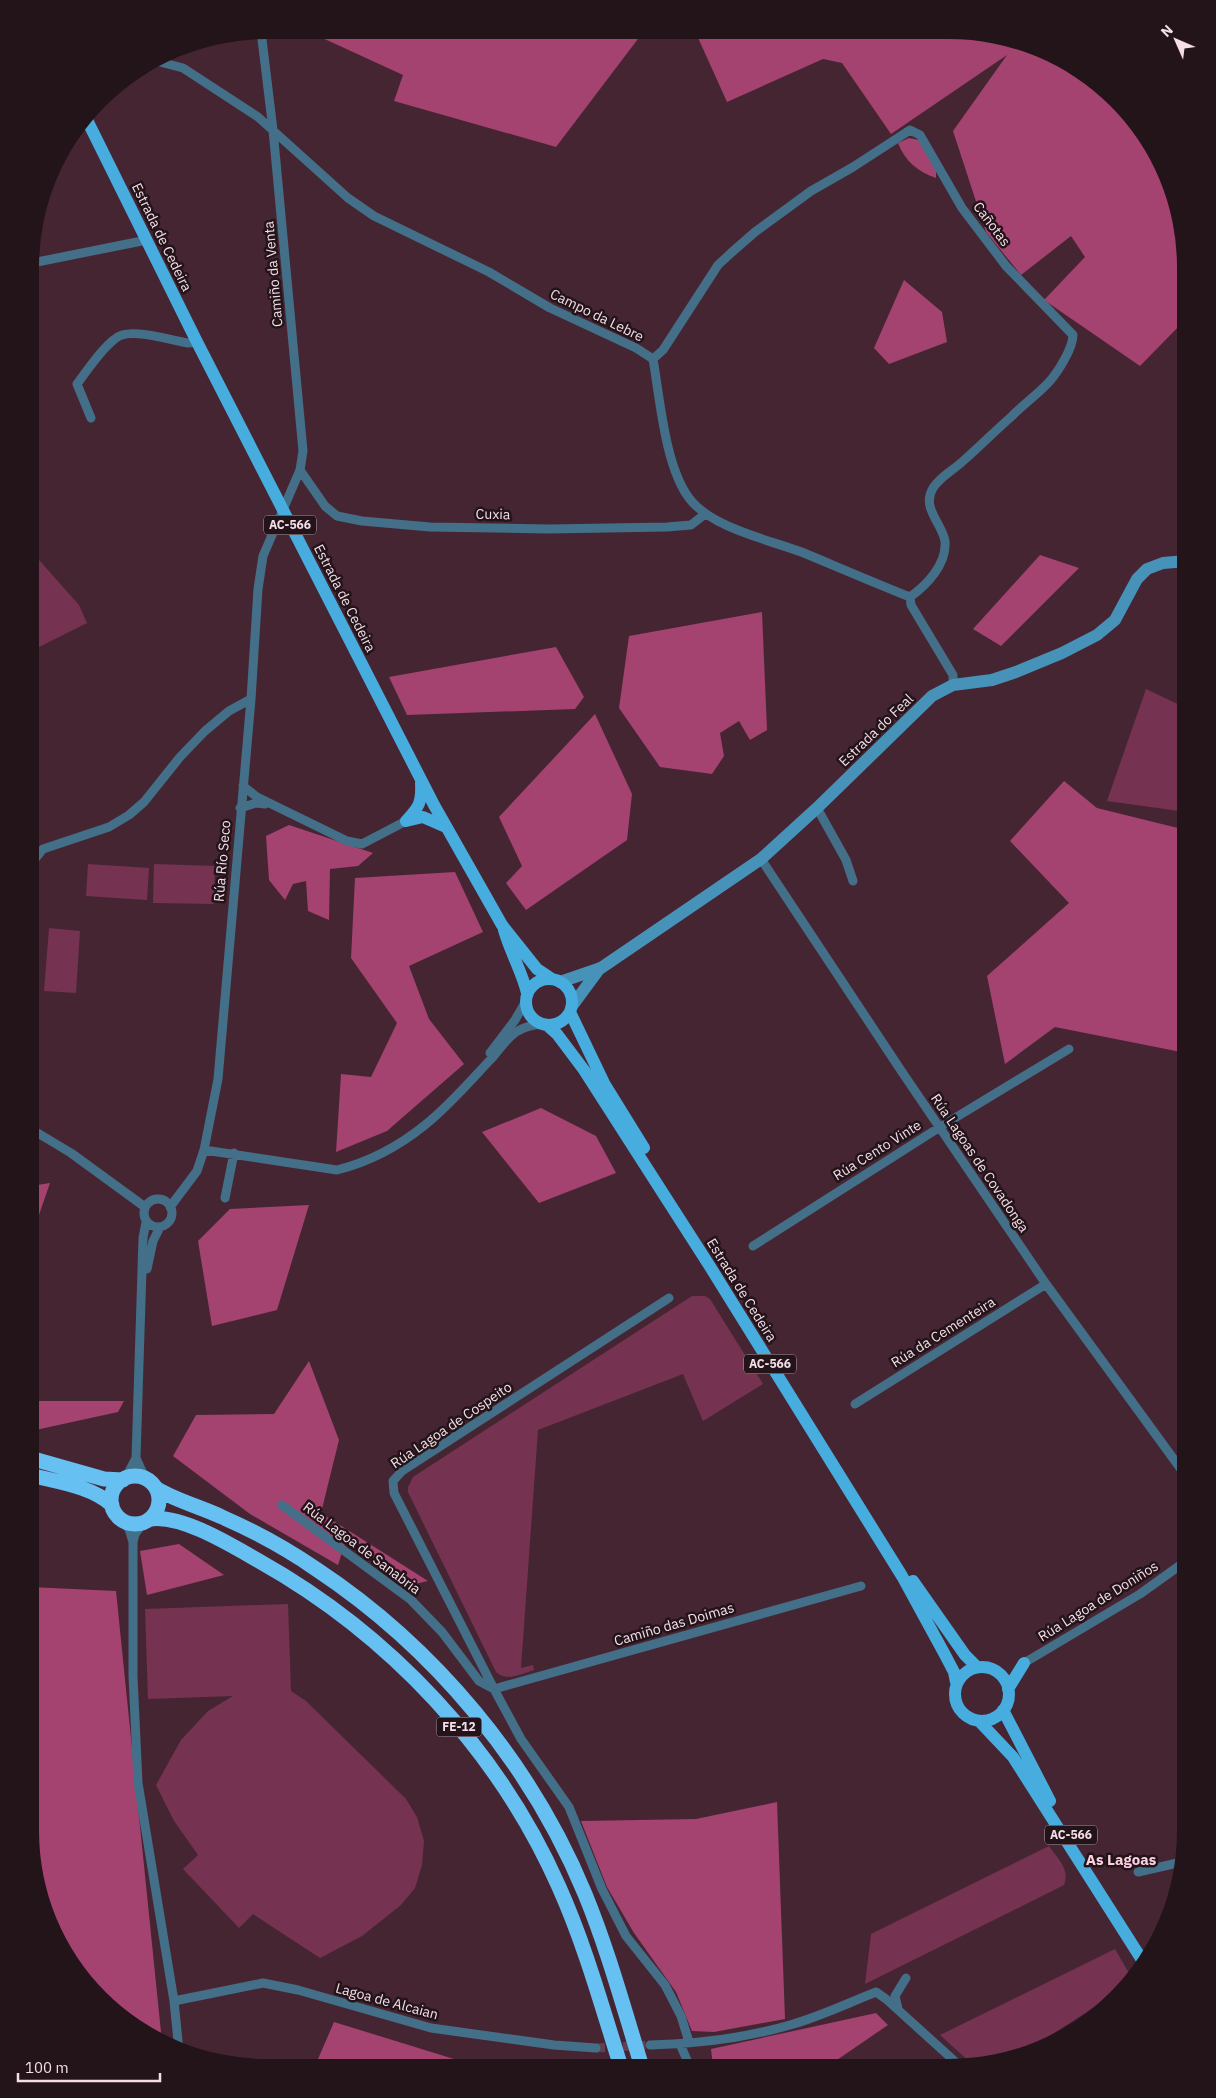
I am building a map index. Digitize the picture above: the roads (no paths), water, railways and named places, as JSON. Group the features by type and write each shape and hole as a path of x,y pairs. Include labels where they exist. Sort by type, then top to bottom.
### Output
{"highway":[{"path":"39,1460 104,1478 124,1479 139,1476 145,1478 157,1489 159,1496 158,1509 146,1521 136,1524 124,1521 118,1517 112,1505 99,1496 88,1491 39,1477"},
{"path":"112,1505 114,1491 124,1479"},
{"name":"FE-12","path":"157,1489 223,1517 316,1568 407,1640 448,1682 486,1726 522,1776 556,1832 597,1924 639,2059"},
{"name":"FE-12","path":"146,1521 160,1518 174,1519 224,1541 322,1599 382,1647 422,1686 461,1729 497,1776 530,1829 559,1886 583,1948 618,2059"}],"main road":[{"name":"Estrada de Cedeira","path":"89,124 197,342 434,805 502,925 536,968 556,980"},
{"name":"Estrada do Feal","path":"556,980 600,968 761,859 817,808 932,696 953,685 992,680 1016,672 1062,653 1088,639 1115,620 1137,579 1147,569 1163,563 1177,562"},
{"path":"406,821 419,807 422,798 421,780"},
{"path":"406,821 434,805"},
{"path":"406,821 423,817 447,828"},
{"name":"Estrada de Cedeira","path":"502,925 509,948 525,982 526,997"},
{"name":"Estrada do Feal","path":"571,1009 600,968"},
{"path":"556,980 570,993 571,1009 562,1022 544,1025 529,1015 526,997 537,982 556,980"},
{"name":"Estrada de Cedeira","path":"571,1009 605,1085 890,1545 965,1655 977,1667"},
{"name":"Estrada de Cedeira","path":"544,1025 557,1034 584,1070 767,1358 902,1576 954,1672 956,1682"},
{"path":"996,1671 1024,1663"},
{"path":"1008,1689 1024,1663"},
{"path":"956,1682 964,1673 977,1667 987,1667 996,1671 1004,1679 1008,1689 1008,1700 1003,1710 993,1718 979,1721"},
{"name":"AC-566","path":"956,1682 955,1698 960,1709 968,1717 979,1721 1014,1758 1140,1957"},
{"name":"AC-566","path":"1003,1710 1054,1808 1144,1949"}],"street":[{"name":"Camiño da Venta","path":"262,39 273,130 303,450 300,470 283,511"},
{"name":"Campo da Lebre","path":"164,63 183,68 243,107 273,130 348,198 374,216 489,272 550,308 636,348 653,359 672,460 689,498 704,514 759,538 802,552 910,597"},
{"name":"Cañotas","path":"653,359 663,350 718,266 755,232 811,191 910,130 920,135 962,208 1006,266 1073,335 1073,344 1050,381 940,480 933,489 929,497 930,509 945,540 944,556 936,571 919,591 910,597"},
{"path":"39,262 147,240"},
{"path":"91,418 77,384 120,335 131,333 188,343 197,342"},
{"name":"Cuxia","path":"300,470 324,506 337,516 362,521 430,527 548,529 667,528 691,526 704,514"},
{"name":"Rúa Río Seco","path":"170,1207 197,1171 204,1150 218,1080 240,808 251,699 258,589 263,556 283,511"},
{"path":"910,597 911,605 953,675 953,685"},
{"path":"39,854 43,849 109,827 129,816 144,802 180,757 205,731 229,711 251,699"},
{"path":"242,786 256,797 275,807 347,841 362,844 406,821"},
{"path":"240,808 256,802 275,807"},
{"path":"817,808 846,860 853,881"},
{"name":"Rúa Lagoas de Covadonga","path":"761,859 1046,1284 1177,1464"},
{"path":"476,1074 526,997"},
{"path":"204,1150 337,1170 354,1166 394,1146 426,1125 514,1034 529,1026 544,1025"},
{"name":"Rúa Cento Vinte","path":"752,1246 940,1127 1069,1049"},
{"path":"39,1134 71,1153 145,1207"},
{"path":"225,1198 234,1153"},
{"path":"142,1289 153,1241 160,1227 170,1221 172,1214 170,1207 160,1200 151,1201 145,1207 144,1214 146,1222 143,1238 136,1458 145,1478"},
{"path":"146,1222 152,1226 160,1227"},
{"name":"Rúa da Cementeira","path":"855,1404 1046,1284"},
{"name":"Rúa Lagoa de Cospeito","path":"494,1689 394,1493 393,1481 402,1471 669,1298"},
{"path":"124,1479 136,1458"},
{"name":"Rúa Lagoa de Sanabria","path":"282,1506 411,1600 442,1632 479,1681 494,1689 521,1739 569,1807 606,1897 626,1936 665,1986 681,2016 688,2059"},
{"path":"124,1521 133,1542"},
{"path":"146,1521 135,1534 133,1542 133,1676 138,1782 174,2001 178,2042"},
{"name":"Rúa Lagoa de Doniños","path":"1024,1663 1140,1594 1177,1567"},
{"name":"Camiño das Doimas","path":"494,1689 861,1586"},
{"path":"1138,1872 1175,1864"},
{"path":"899,2012 895,1996 906,1978"},
{"name":"Lagoa de Alcaian","path":"174,2001 263,1983 298,1990 431,2028 554,2045 596,2048"},
{"path":"650,2045 744,2036 792,2025 876,1992 952,2059"}],"tunnel":[{"path":"596,2048 650,2045"}],"district":[{"name":"As Lagoas","path":"1121,1860"}]}
